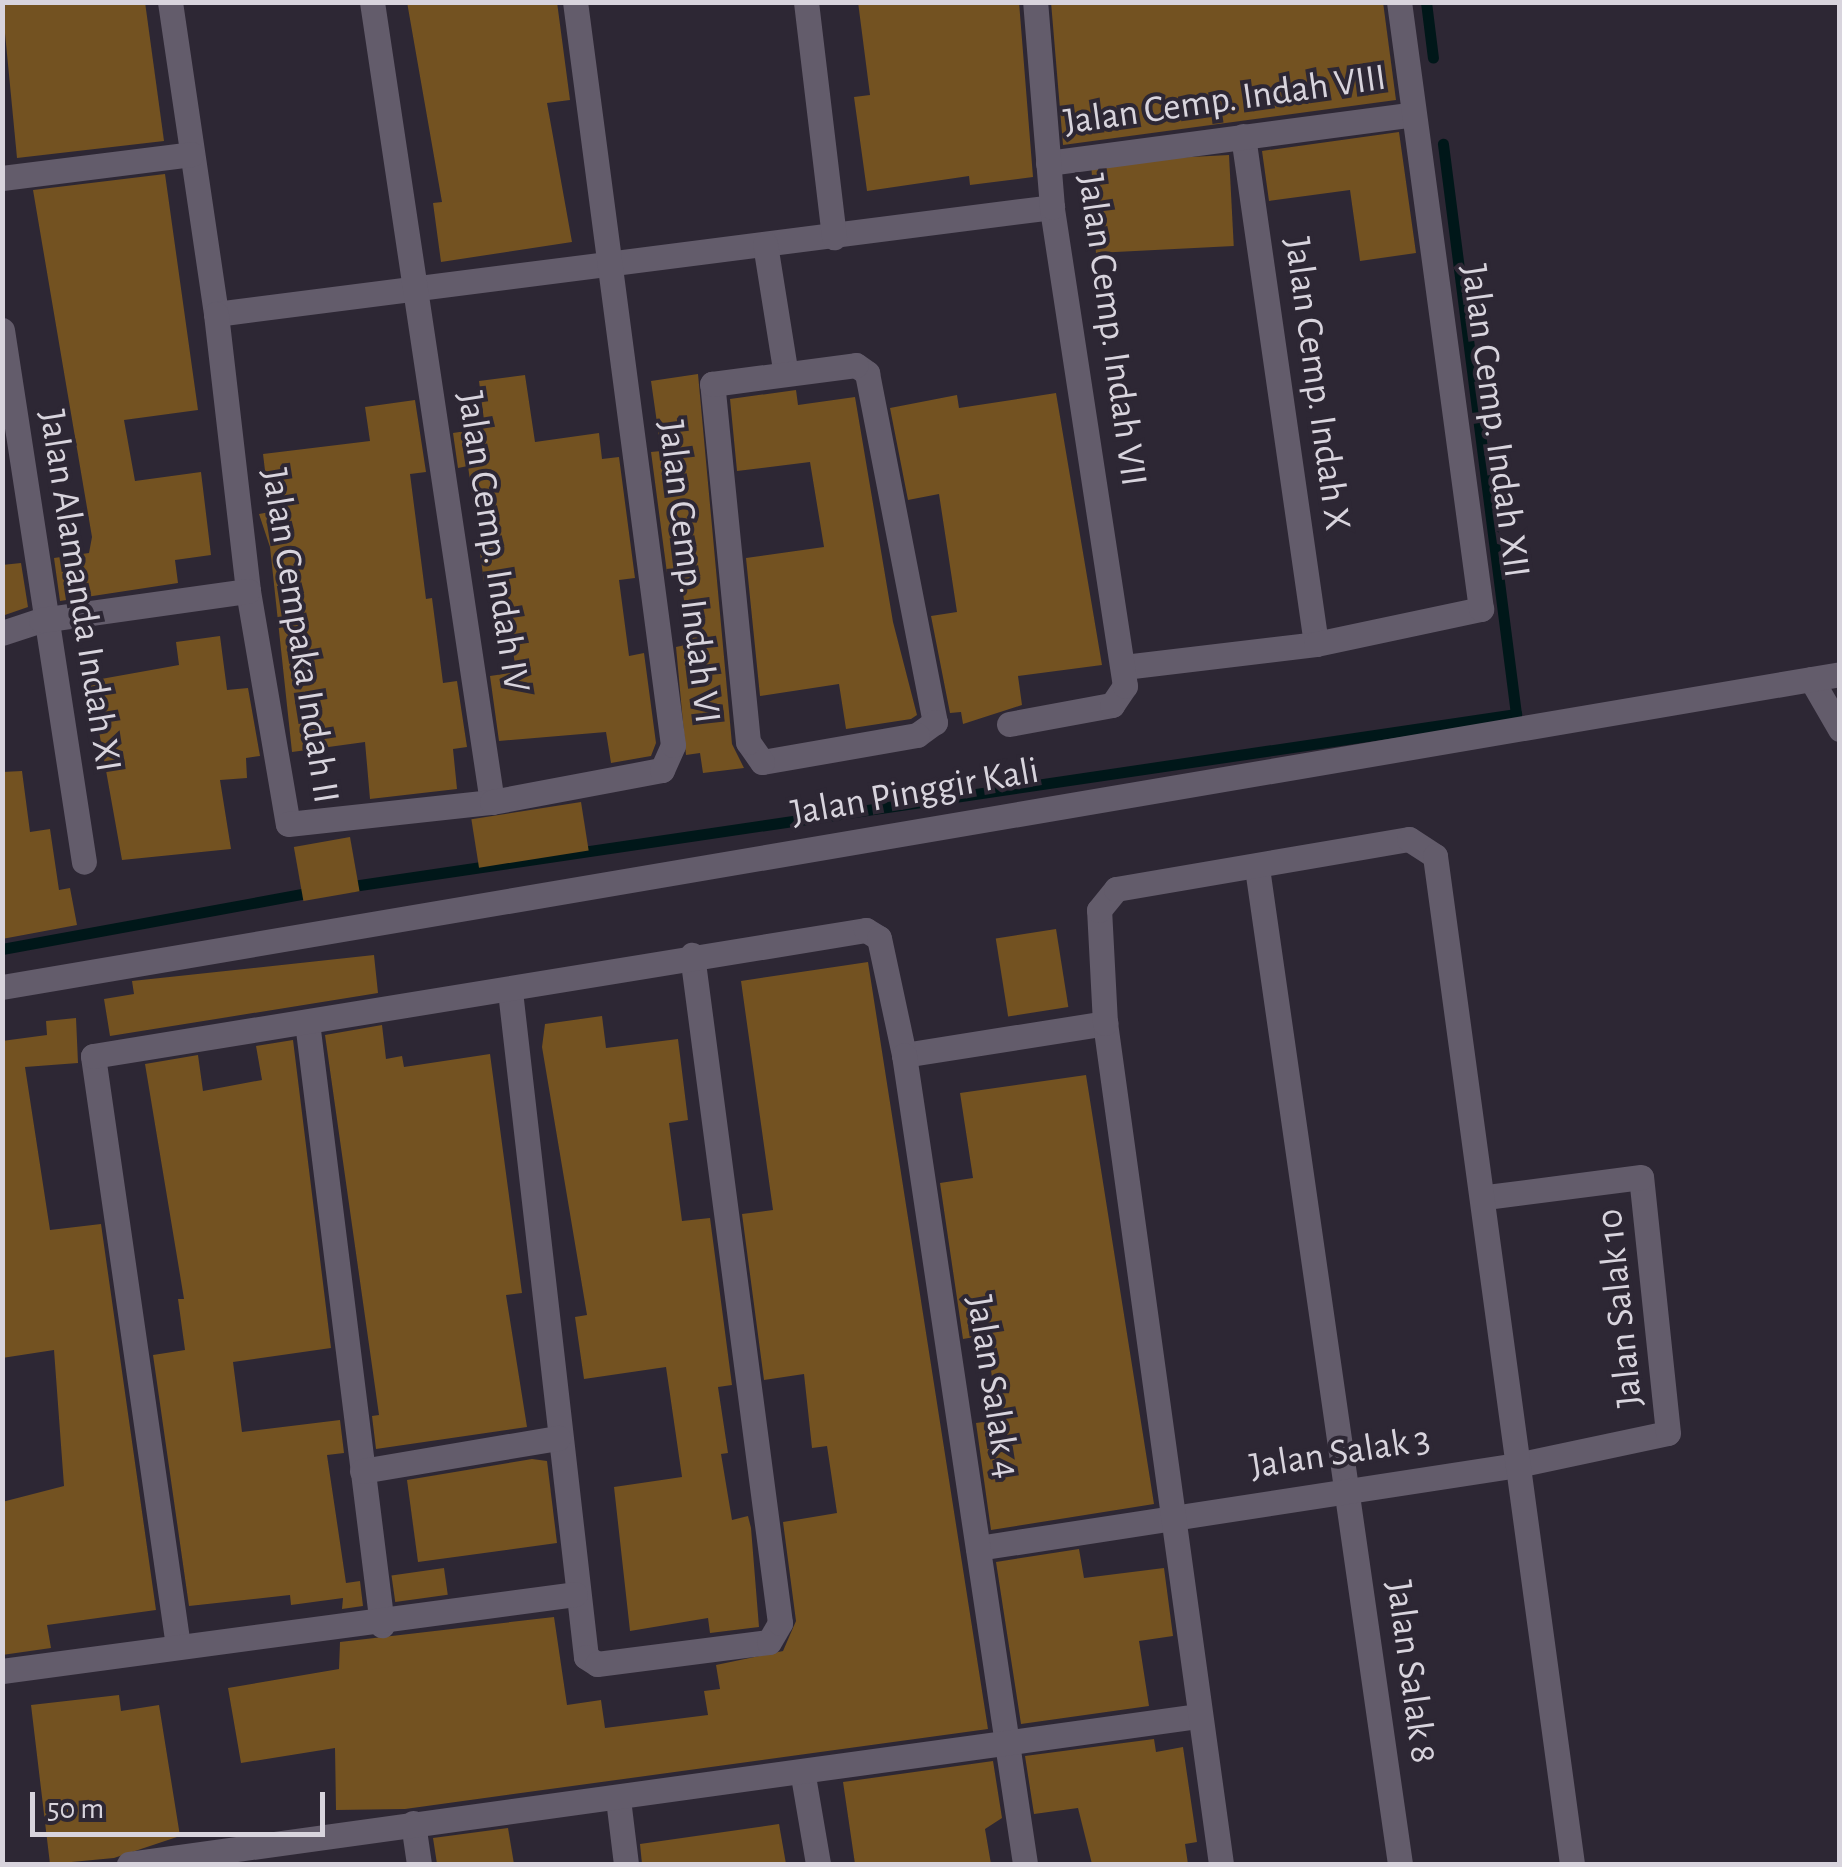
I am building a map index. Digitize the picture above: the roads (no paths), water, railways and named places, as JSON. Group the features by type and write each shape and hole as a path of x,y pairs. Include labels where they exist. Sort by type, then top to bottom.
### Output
{"street":[{"name":"Jalan Cempaka Indah II","path":"170,2 216,314 248,591 288,824 492,802"},
{"name":"Jalan Cemp. Indah IV","path":"372,2 492,802"},
{"path":"576,2 610,268"},
{"path":"806,2 834,237"},
{"name":"Jalan Cemp. Indah VII","path":"1035,2 1052,207 1124,667"},
{"name":"Jalan Cemp. Indah XII","path":"1124,667 1316,644 1481,608 1399,2"},
{"name":"Jalan Cemp. Indah VIII","path":"1048,162 1413,114"},
{"name":"Jalan Cemp. Indah X","path":"1243,136 1316,644"},
{"path":"2,178 191,154"},
{"path":"216,314 416,294 1052,207"},
{"path":"765,244 786,370"},
{"name":"Jalan Cemp. Indah VI","path":"492,802 653,773 672,756 610,268"},
{"name":"Jalan Alamanda Indah XI","path":"2,330 41,620 84,862"},
{"path":"856,365 867,373 934,722 916,735 768,764 748,742 712,387 717,379 786,370 856,365"},
{"path":"2,634 41,620 248,591"},
{"path":"1008,724 1112,704 1124,693 1124,667"},
{"name":"Jalan Pinggir Kali","path":"2,987 1840,674"},
{"path":"1811,679 1840,729"},
{"path":"1221,1864 1104,1024 1104,896 1409,839 1426,844 1435,856 1487,1197 1517,1465 1572,1864"},
{"name":"Jalan Salak 8","path":"1257,868 1400,1864"},
{"name":"Jalan Salak 4","path":"692,956 866,930 879,938 904,1055 1025,1864"},
{"path":"178,1646 93,1056 510,991 692,956 780,1631 769,1642 597,1664 586,1657 575,1594 510,991"},
{"path":"307,1022 382,1625"},
{"path":"904,1055 1104,1024"},
{"name":"Jalan Salak 10","path":"1487,1197 1631,1176 1641,1177 1649,1206 1668,1434 1517,1465"},
{"path":"362,1470 558,1438"},
{"name":"Jalan Salak 3","path":"978,1548 1517,1465"},
{"path":"2,1671 178,1646 382,1625 575,1594"},
{"path":"129,1864 214,1858 413,1823 1010,1748 1199,1716"},
{"path":"802,1776 818,1864"},
{"path":"618,1799 626,1864"},
{"path":"413,1823 419,1864"}],"waterway":[{"path":"1426,2 1433,58"},
{"path":"346,887 1516,714 1443,144"},
{"path":"2,949 313,892"}]}
